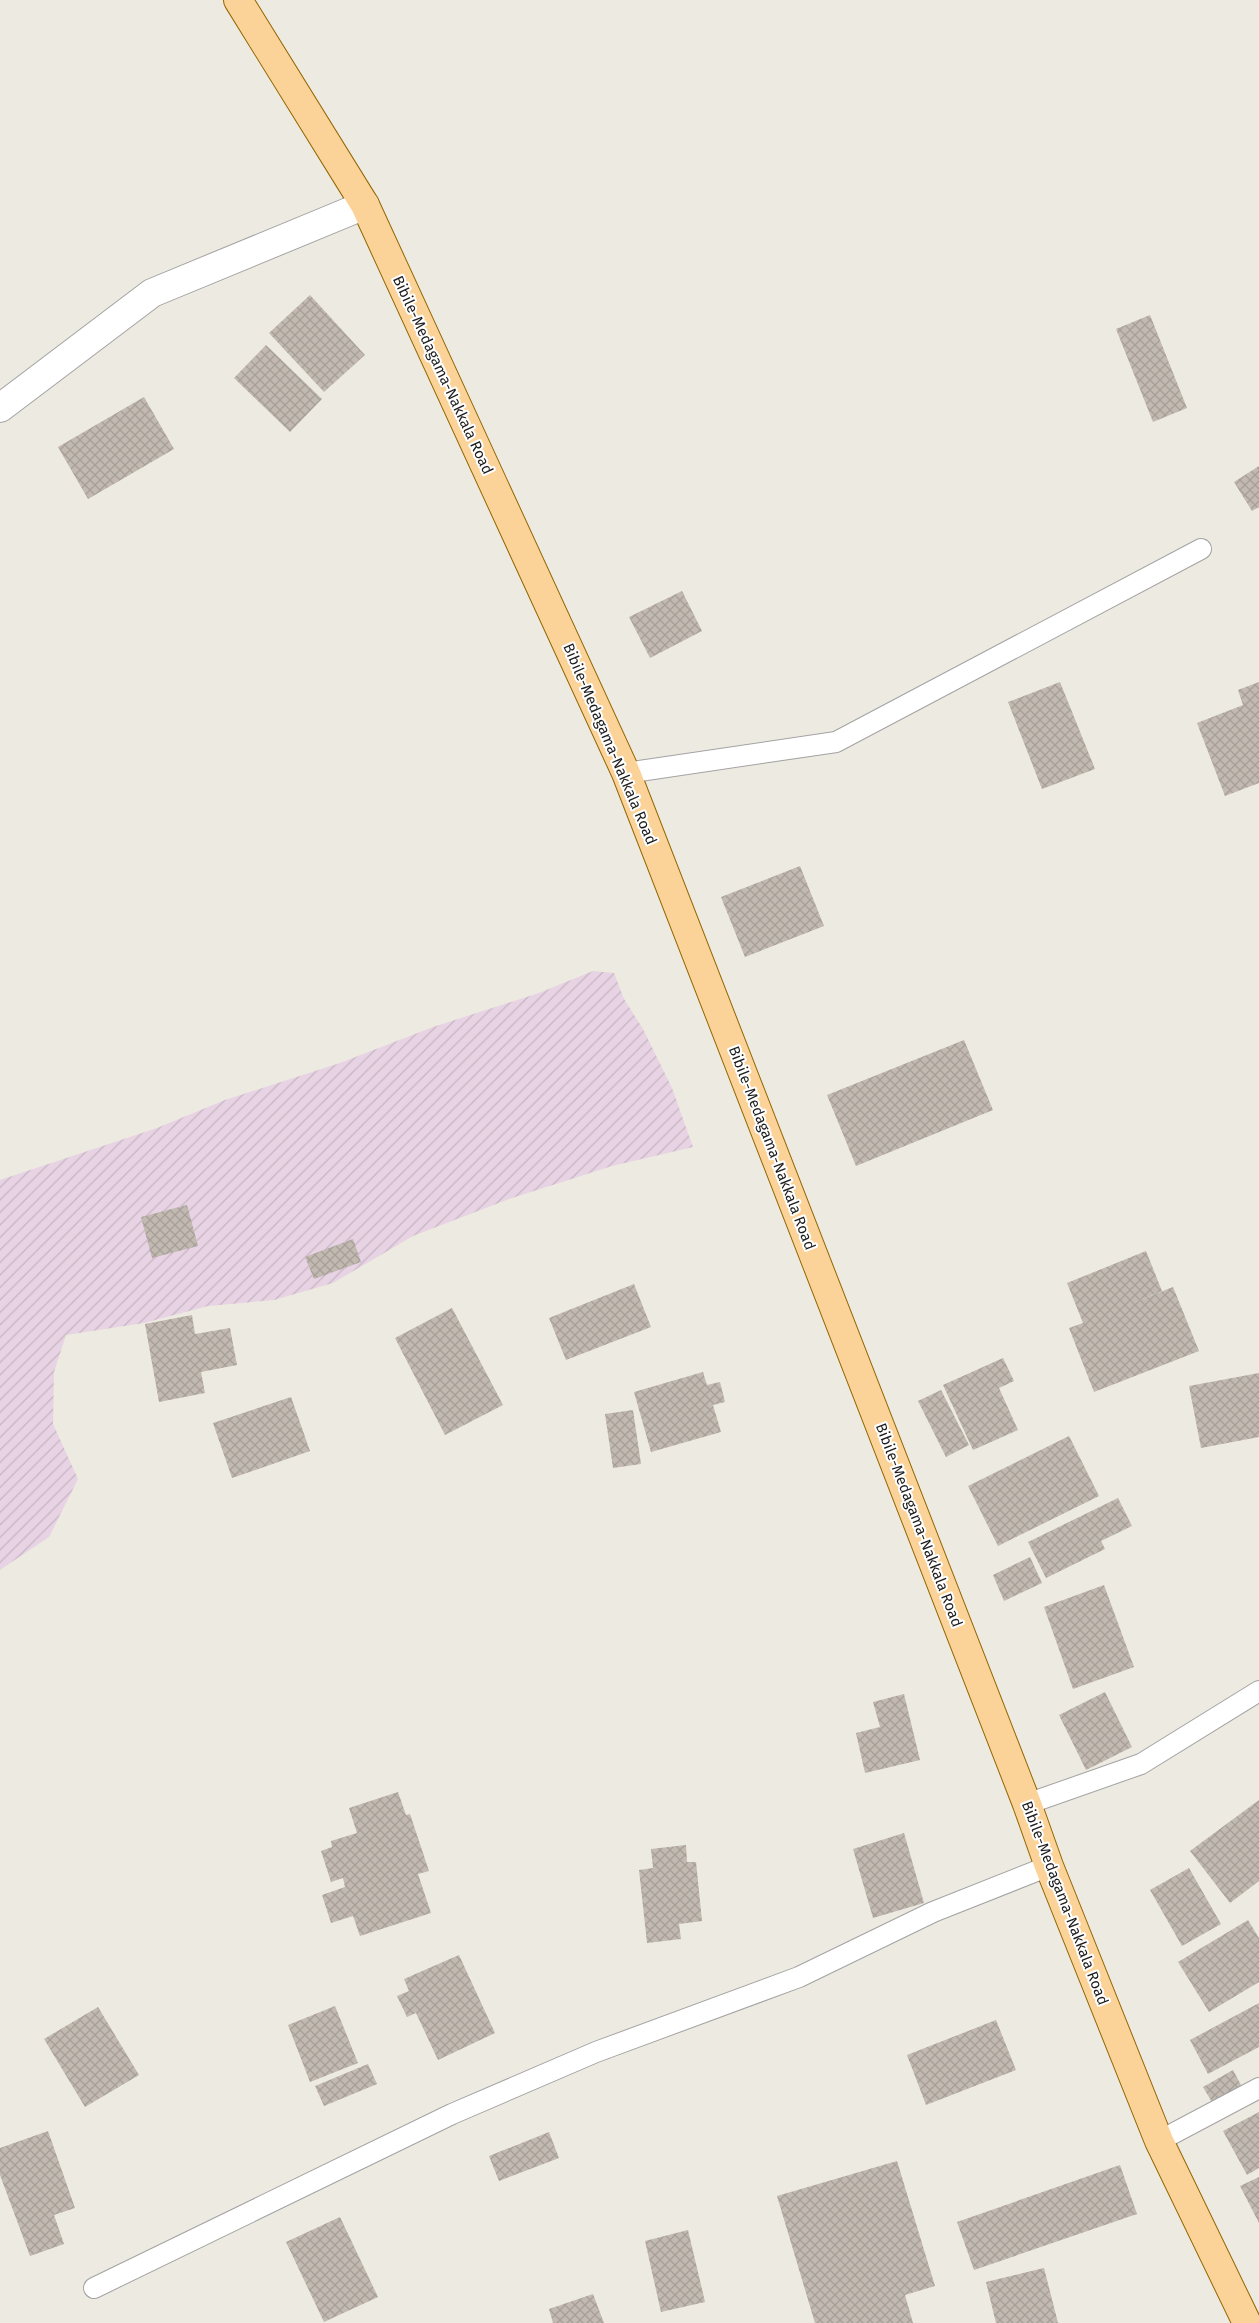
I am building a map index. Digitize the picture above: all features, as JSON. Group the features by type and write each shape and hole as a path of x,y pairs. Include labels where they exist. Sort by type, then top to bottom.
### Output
{"main road":[{"name":"Bibile-Medagama-Nakkala Road","path":"238,0 365,205 626,773 1027,1804 1049,1866 1159,2141 1247,2323"}],"street":[{"path":"0,408 152,293 365,205"}],"lane":[{"path":"626,773 836,742 1200,549"},
{"path":"1027,1804 1141,1764 1259,1691"},
{"path":"94,2288 452,2114 596,2052 799,1977 933,1912 1049,1866"},
{"path":"1159,2141 1259,2088"}],"shaded area":[{"path":"593,971 614,973 624,999 643,1029 672,1088 693,1147 612,1166 509,1199 413,1236 333,1283 274,1300 208,1306 144,1323 66,1335 54,1372 53,1424 78,1479 49,1537 0,1570 0,1180 157,1128 225,1100 340,1063 433,1027 539,993"}],"building":[{"path":"310,295 365,355 324,392 269,333"},
{"path":"1150,315 1187,408 1153,422 1116,329"},
{"path":"266,345 322,399 290,432 234,378"},
{"path":"144,397 174,449 88,499 58,447"},
{"path":"1259,466 1259,507 1252,511 1234,482"},
{"path":"682,591 702,631 650,658 629,617"},
{"path":"1060,682 1095,769 1042,789 1008,702"},
{"path":"1259,682 1259,783 1225,796 1197,723 1243,705 1238,690"},
{"path":"800,866 824,926 745,957 721,897"},
{"path":"964,1040 993,1110 856,1166 827,1095"},
{"path":"187,1205 198,1246 152,1258 141,1217"},
{"path":"353,1239 361,1262 314,1279 305,1257"},
{"path":"1146,1251 1162,1291 1125,1306 1173,1287 1199,1351 1094,1392 1069,1328 1083,1323 1067,1283"},
{"path":"634,1284 651,1327 566,1360 549,1318"},
{"path":"452,1308 503,1405 445,1435 395,1338"},
{"path":"192,1315 195,1334 230,1328 237,1365 201,1372 205,1393 159,1402 145,1324"},
{"path":"1003,1358 1014,1381 999,1388 1018,1430 973,1450 943,1385"},
{"path":"703,1372 707,1385 720,1382 725,1402 713,1405 721,1432 651,1452 634,1392"},
{"path":"1259,1373 1259,1437 1201,1448 1189,1386"},
{"path":"941,1390 969,1445 946,1457 918,1401"},
{"path":"291,1397 310,1451 232,1478 213,1423"},
{"path":"633,1410 641,1464 613,1468 605,1414"},
{"path":"1069,1436 1099,1496 998,1546 968,1486"},
{"path":"1118,1498 1132,1526 1101,1541 1105,1549 1046,1578 1028,1542"},
{"path":"1030,1557 1042,1583 1004,1601 993,1575"},
{"path":"1104,1585 1134,1667 1073,1689 1044,1607"},
{"path":"1105,1692 1132,1747 1086,1770 1059,1715"},
{"path":"904,1694 920,1760 865,1773 856,1733 880,1727 873,1702"},
{"path":"398,1792 406,1815 410,1814 429,1871 418,1874 431,1913 360,1936 353,1916 331,1923 322,1895 345,1887 343,1878 331,1882 321,1851 332,1847 331,1841 357,1833 349,1808"},
{"path":"1259,1800 1259,1881 1230,1903 1190,1851"},
{"path":"904,1833 924,1903 873,1918 853,1849"},
{"path":"686,1845 687,1862 696,1862 702,1921 679,1924 681,1939 647,1943 639,1870 653,1868 651,1849"},
{"path":"1189,1868 1221,1924 1182,1946 1150,1890"},
{"path":"1248,1920 1259,1938 1259,1982 1209,2012 1178,1962"},
{"path":"459,1955 495,2033 438,2060 416,2013 407,2017 397,1996 409,1991 404,1979"},
{"path":"1259,2003 1259,2047 1208,2074 1190,2040"},
{"path":"335,2006 358,2063 310,2082 288,2025"},
{"path":"98,2007 139,2075 85,2107 44,2039"},
{"path":"996,2020 1016,2070 926,2105 907,2055"},
{"path":"368,2064 377,2084 324,2106 315,2086"},
{"path":"1233,2070 1242,2087 1213,2104 1203,2087"},
{"path":"1259,2112 1259,2168 1247,2175 1223,2131"},
{"path":"48,2131 75,2208 54,2215 64,2244 30,2256 0,2175 0,2148"},
{"path":"549,2132 559,2158 499,2181 489,2156"},
{"path":"897,2161 935,2286 905,2295 913,2323 815,2323 777,2196"},
{"path":"1120,2165 1137,2214 974,2270 957,2222"},
{"path":"1259,2177 1259,2223 1240,2186"},
{"path":"340,2217 378,2297 324,2322 286,2242"},
{"path":"688,2230 705,2302 661,2312 645,2241"},
{"path":"1044,2268 1058,2323 996,2323 986,2282"},
{"path":"593,2294 604,2323 553,2323 549,2309"}]}
